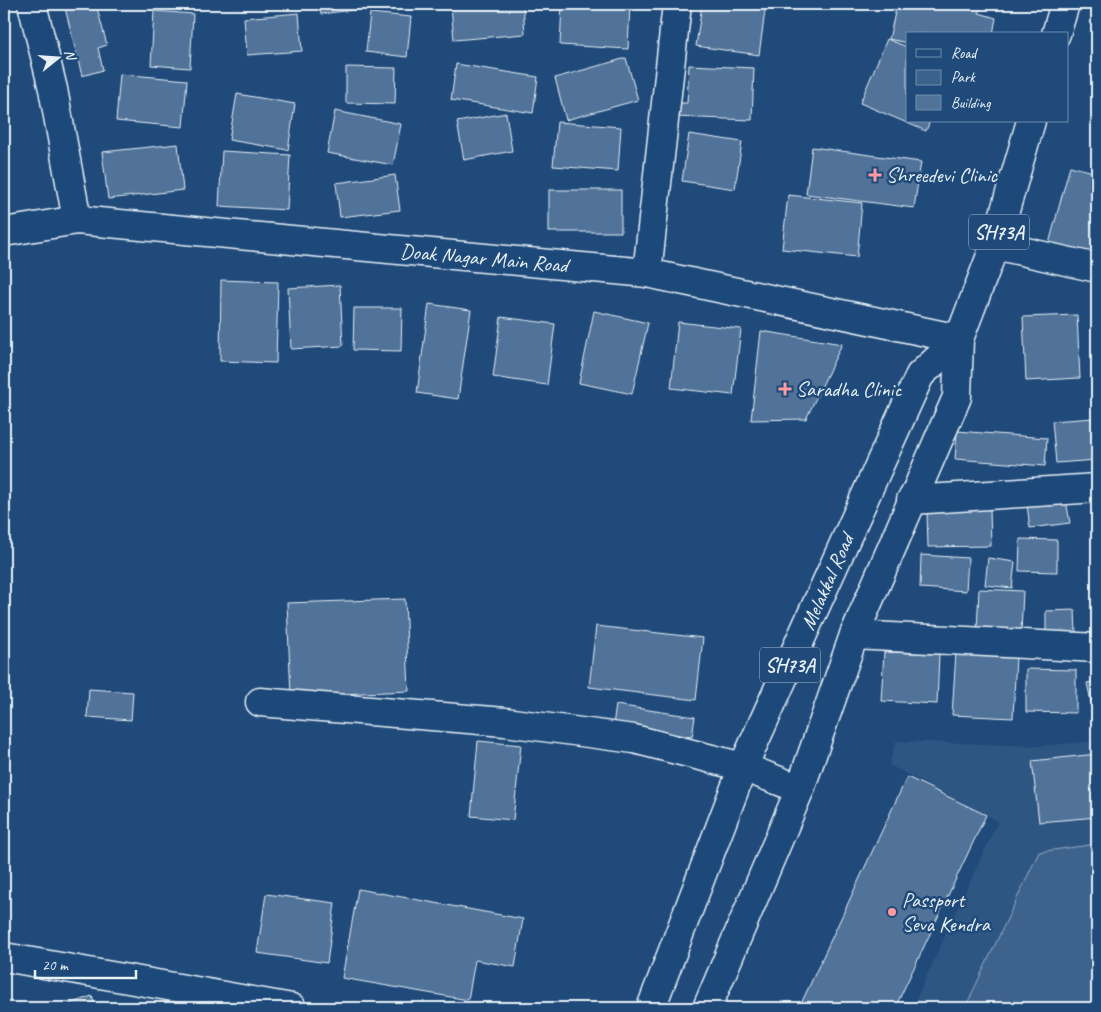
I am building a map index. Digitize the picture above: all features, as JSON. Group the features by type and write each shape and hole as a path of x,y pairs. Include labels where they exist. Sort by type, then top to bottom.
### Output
{"street":[{"path":"32,4 53,89 77,220"},
{"path":"647,273 677,4"},
{"path":"1057,32 1065,4"},
{"name":"Melakkal Road","path":"707,1008 800,789 854,635 957,397 959,339 995,245 1031,122"},
{"name":"Doak Nagar Main Road","path":"4,232 77,220 647,273 959,339"},
{"path":"995,245 1097,268"},
{"name":"Melakkal Road","path":"651,1008 744,767 920,376 959,339"},
{"path":"912,500 1097,488"},
{"path":"854,635 1097,648"},
{"path":"260,702 505,722 634,739 744,767 800,789"},
{"path":"4,957 292,1008"}],"shaded area":[{"path":"896,741 1038,746 1097,741 1097,1008 912,1008 998,821 889,765"}],"green space":[{"path":"1097,844 1097,1008 965,1008 1039,852"}],"building":[{"path":"64,4 96,4 107,45 98,48 103,70 82,76"},
{"path":"233,4 263,4 233,6"},
{"path":"319,4 399,4 321,14"},
{"path":"523,4 525,34 454,40 451,6"},
{"path":"562,4 630,4 628,49 560,45"},
{"path":"702,4 766,4 759,55 696,46"},
{"path":"897,4 982,4 979,13 996,18 993,32 906,32 906,43 889,39"},
{"path":"154,11 193,14 190,68 151,65"},
{"path":"299,13 302,51 247,55 244,18"},
{"path":"370,13 411,17 407,57 366,52"},
{"path":"887,39 906,47 906,122 930,122 926,131 860,103"},
{"path":"626,58 638,100 566,120 555,78"},
{"path":"456,64 538,77 533,113 451,100"},
{"path":"689,65 754,68 752,120 675,117 675,103 687,103"},
{"path":"346,67 396,68 395,104 346,103"},
{"path":"120,74 187,80 183,127 116,121"},
{"path":"237,94 295,104 288,150 229,140"},
{"path":"335,111 401,124 393,165 327,153"},
{"path":"506,113 512,151 464,160 457,122"},
{"path":"557,122 621,127 618,171 553,166"},
{"path":"689,134 742,142 735,189 682,181"},
{"path":"178,144 183,190 108,199 102,152"},
{"path":"812,147 921,162 914,208 806,194"},
{"path":"222,151 290,155 287,210 219,206"},
{"path":"1070,166 1097,173 1097,265 1047,251"},
{"path":"395,175 400,210 340,217 336,183"},
{"path":"549,190 621,190 621,232 549,232"},
{"path":"788,195 862,203 857,257 782,249"},
{"path":"221,280 278,282 276,363 220,361"},
{"path":"340,285 343,346 291,349 288,288"},
{"path":"429,304 471,310 458,399 417,393"},
{"path":"354,308 402,308 401,351 353,350"},
{"path":"594,311 648,323 632,394 579,383"},
{"path":"1077,315 1080,378 1026,381 1023,317"},
{"path":"501,317 555,324 547,385 493,377"},
{"path":"678,322 741,329 733,395 671,388"},
{"path":"761,331 842,344 806,419 751,420"},
{"path":"1094,418 1097,460 1056,463 1052,421"},
{"path":"957,431 1047,438 1045,466 955,459"},
{"path":"1066,500 1070,523 1030,528 1027,505"},
{"path":"990,509 991,546 928,547 927,512"},
{"path":"1020,539 1057,540 1057,572 1019,571"},
{"path":"921,555 968,558 966,591 920,588"},
{"path":"988,558 1015,562 1012,588 985,585"},
{"path":"979,589 1023,591 1021,633 977,630"},
{"path":"405,599 409,691 291,696 287,603"},
{"path":"1075,610 1076,633 1046,634 1046,611"},
{"path":"596,626 703,638 696,700 589,687"},
{"path":"884,652 939,654 937,704 881,701"},
{"path":"956,652 1016,656 1013,718 952,715"},
{"path":"1026,669 1076,670 1076,713 1026,712"},
{"path":"1097,681 1097,714 1094,715 1087,683"},
{"path":"89,689 133,692 131,720 87,717"},
{"path":"616,705 695,717 692,737 613,725"},
{"path":"478,741 521,745 513,820 471,816"},
{"path":"1097,754 1097,817 1039,822 1032,761"},
{"name":"Passport Seva Kendra","path":"907,777 986,815 895,1008 799,1008"},
{"path":"4,826 8,826 4,867"},
{"path":"358,889 523,919 515,967 475,960 468,1000 342,978"},
{"path":"266,894 335,903 327,963 257,953"},
{"path":"92,996 96,1008 58,1008"}],"place":[{"name":"Shreedevi Clinic","path":"875,175"},
{"name":"Saradha Clinic","path":"785,389"},
{"name":"Passport Seva Kendra","path":"892,912"}]}
